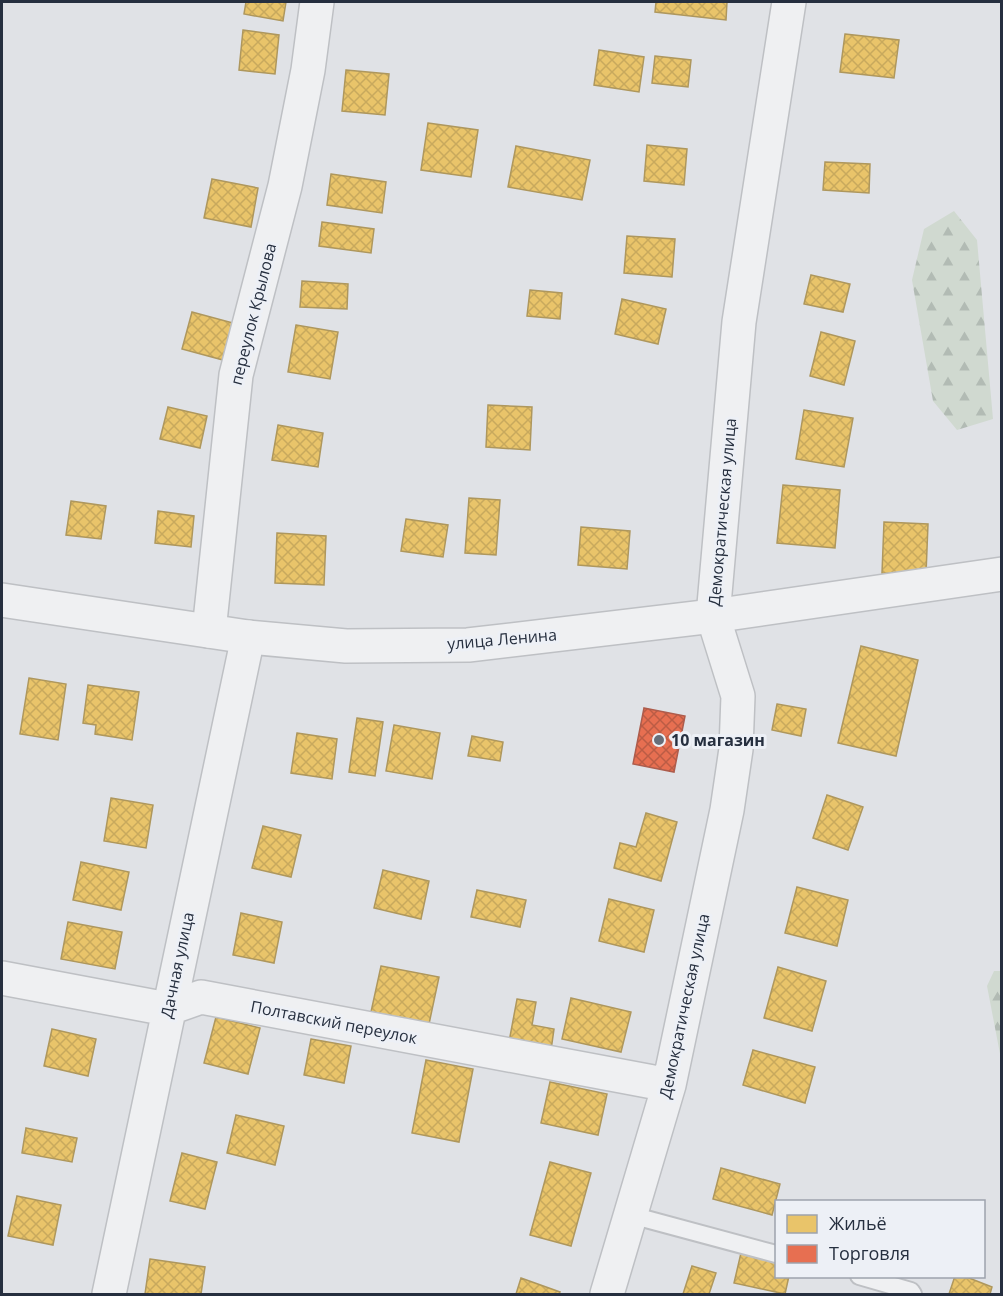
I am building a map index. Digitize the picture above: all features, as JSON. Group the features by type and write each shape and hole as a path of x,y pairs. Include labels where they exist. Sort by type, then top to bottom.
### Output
{"street":[{"name":"переулок Крылова","path":"209,631 236,375 285,186 308,70 317,2"},
{"name":"Демократическая улица","path":"607,1294 669,1085 727,810 736,749 738,696 713,616 739,322 789,2"},
{"name":"улица Ленина","path":"2,600 248,637 346,646 468,645 713,616 1002,574"},
{"name":"Дачная улица","path":"109,1294 167,1009 248,637"},
{"path":"2,978 167,1009"},
{"name":"Полтавский переулок","path":"167,1009 201,997 669,1085"}],"lane":[{"path":"631,1215 775,1253"},
{"path":"866,1278 911,1291 912,1294"}],"green space":[{"path":"954,211 977,240 993,419 957,430 933,401 912,280 924,229"},
{"path":"994,971 1001,971 1001,1059 987,986"}],"building: Жильё":[{"path":"246,2 286,2 283,21 244,14"},
{"path":"656,2 727,2 726,20 655,12"},
{"path":"243,30 279,35 275,74 239,70"},
{"path":"845,34 899,40 894,78 840,72"},
{"path":"599,50 644,57 639,92 594,85"},
{"path":"655,56 691,60 688,87 652,83"},
{"path":"346,70 389,74 385,115 342,111"},
{"path":"428,123 478,130 471,177 421,170"},
{"path":"647,145 687,149 684,185 644,181"},
{"path":"516,146 590,160 582,200 508,187"},
{"path":"825,162 870,164 869,193 823,190"},
{"path":"331,174 386,182 382,213 327,205"},
{"path":"212,179 258,188 251,227 204,218"},
{"path":"322,222 374,229 371,253 319,246"},
{"path":"627,236 675,239 672,277 624,273"},
{"path":"811,275 850,284 843,312 804,304"},
{"path":"302,281 348,284 347,309 300,307"},
{"path":"530,290 562,293 560,319 527,316"},
{"path":"622,299 666,309 658,344 615,334"},
{"path":"192,312 233,323 223,360 182,349"},
{"path":"296,325 338,332 330,379 288,372"},
{"path":"821,332 855,341 844,385 810,376"},
{"path":"488,405 532,407 530,450 486,447"},
{"path":"168,407 207,416 200,448 160,439"},
{"path":"804,410 853,418 844,467 796,459"},
{"path":"278,425 323,433 318,467 272,460"},
{"path":"783,485 840,490 835,548 777,543"},
{"path":"469,498 500,500 496,555 465,553"},
{"path":"71,501 106,506 101,539 66,535"},
{"path":"158,511 194,516 191,547 155,543"},
{"path":"406,519 448,525 443,557 401,551"},
{"path":"884,522 928,524 926,574 882,573"},
{"path":"581,527 630,531 627,569 578,565"},
{"path":"277,533 326,536 324,585 275,583"},
{"path":"861,646 918,660 896,756 838,743"},
{"path":"29,678 66,684 58,740 20,734"},
{"path":"88,685 139,692 132,740 95,734 96,725 83,723"},
{"path":"777,704 806,709 801,736 772,730"},
{"path":"357,718 383,722 375,776 349,772"},
{"path":"394,725 440,733 432,779 386,771"},
{"path":"297,733 337,739 332,779 291,773"},
{"path":"472,736 503,742 500,761 468,756"},
{"path":"827,795 863,807 848,850 813,838"},
{"path":"111,798 153,805 146,848 104,841"},
{"path":"646,813 677,822 661,881 614,868 620,843 636,847"},
{"path":"263,826 301,835 291,877 252,868"},
{"path":"81,862 129,872 121,910 73,900"},
{"path":"383,870 429,881 421,919 374,908"},
{"path":"797,887 848,900 837,946 785,933"},
{"path":"477,890 526,900 520,927 471,917"},
{"path":"609,899 654,910 644,952 599,941"},
{"path":"241,913 282,922 274,963 233,955"},
{"path":"68,922 122,932 115,969 61,959"},
{"path":"381,966 439,977 429,1024 371,1012"},
{"path":"778,967 826,981 812,1031 764,1018"},
{"path":"571,998 631,1012 621,1052 562,1039"},
{"path":"517,999 536,1002 532,1025 554,1029 551,1050 509,1042"},
{"path":"216,1017 260,1028 248,1074 204,1063"},
{"path":"52,1029 96,1039 88,1076 44,1066"},
{"path":"311,1039 351,1046 344,1083 304,1075"},
{"path":"753,1050 815,1067 805,1103 743,1085"},
{"path":"426,1060 473,1069 459,1142 412,1133"},
{"path":"550,1082 607,1094 598,1135 541,1123"},
{"path":"236,1115 284,1126 275,1165 227,1153"},
{"path":"26,1128 77,1138 72,1162 22,1153"},
{"path":"182,1153 217,1162 205,1209 170,1201"},
{"path":"550,1162 591,1173 571,1246 530,1235"},
{"path":"721,1168 780,1184 772,1215 713,1199"},
{"path":"17,1196 61,1205 53,1245 8,1236"},
{"path":"741,1253 775,1262 775,1278 789,1278 785,1294 734,1283"},
{"path":"150,1259 205,1267 201,1294 145,1294"},
{"path":"692,1266 716,1273 709,1294 683,1294"},
{"path":"521,1278 560,1292 559,1294 516,1294"},
{"path":"954,1278 969,1278 992,1287 990,1294 949,1294"}],"building: Торговля":[{"name":"10 магазин","path":"644,708 685,716 674,772 633,764"}],"place":[{"name":"10 магазин","path":"659,740"}]}
